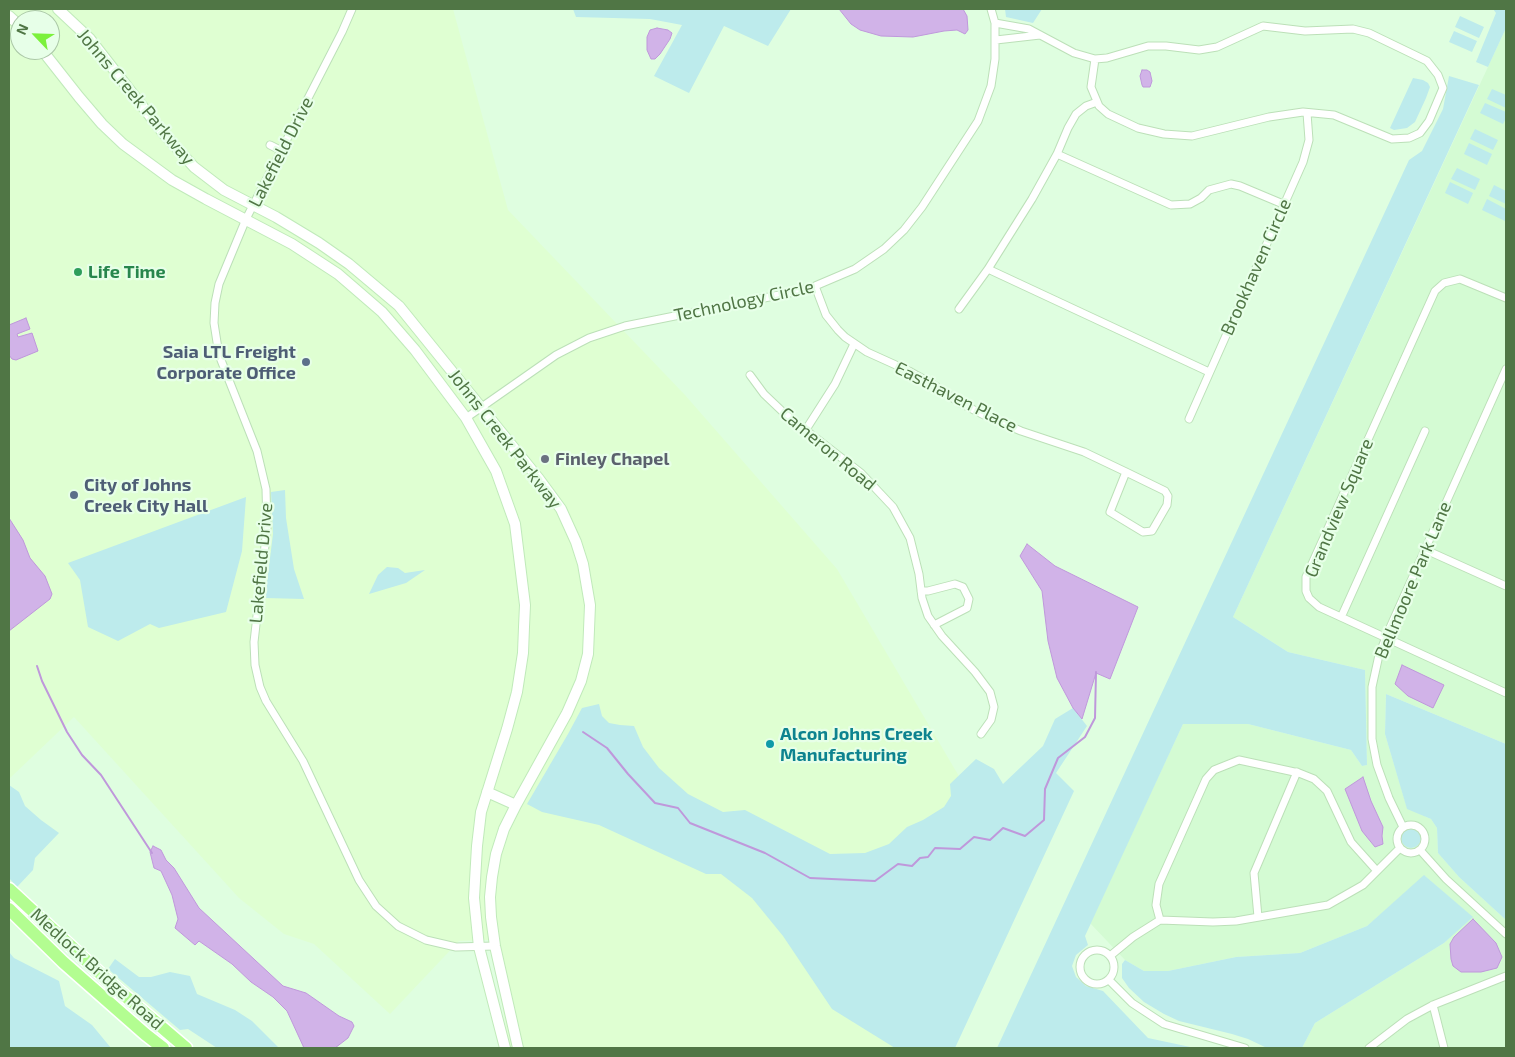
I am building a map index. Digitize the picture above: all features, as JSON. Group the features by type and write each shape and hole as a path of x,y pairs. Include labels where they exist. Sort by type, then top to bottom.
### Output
{"highway":[{"name":"Medlock Bridge Road","path":"9,889 118,990 186,1048"},
{"name":"Medlock Bridge Road","path":"9,909 63,962 163,1048"}],"street":[{"name":"Johns Creek Parkway","path":"58,9 90,39 182,155 214,183 304,233 349,264 399,306 482,407 561,509 576,542 581,557 590,605 588,654 581,681 567,713 504,828 496,854 492,877 490,897 495,946 518,1048"},
{"name":"Lakefield Drive","path":"352,9 246,220 218,284 214,323 219,355 257,451 266,489 267,528 254,642 255,665 260,687 272,713 303,761 359,880 376,906 398,926 426,940 456,947 495,946"},
{"name":"Technology Circle","path":"466,418 556,355 607,331 815,286 855,269 884,249 904,230 922,207 978,121 991,86 995,59 995,23 991,9"},
{"path":"995,23 1030,29 1074,53 1095,59 1107,58 1148,46 1199,50 1217,47 1263,26 1305,31 1353,29 1369,33 1427,61 1438,75 1442,88 1429,121 1420,133 1408,138 1392,139 1334,116 1307,112 1269,117 1192,136 1164,134 1138,128 1108,114 1099,106 1091,87 1095,59"},
{"path":"1021,28 1021,37"},
{"path":"996,40 1040,35"},
{"name":"Johns Creek Parkway","path":"50,60 100,122 124,144 172,180 292,244 338,274 382,312 415,350 466,418 496,471 515,524 525,605 523,652 517,692 482,812 475,870 474,898 480,947 505,1048"},
{"path":"960,309 988,269 1032,198 1057,154 1076,114 1086,106 1097,102"},
{"name":"Brookhaven Circle","path":"1188,419 1306,154 1309,140 1307,112"},
{"path":"270,144 282,150"},
{"path":"1057,154 1171,205 1190,204 1201,198 1209,190 1231,184 1283,204"},
{"path":"988,269 1209,372"},
{"name":"Grandview Square","path":"1506,298 1460,279 1444,283 1435,291 1306,577 1306,591 1309,598 1319,607 1506,693"},
{"name":"Easthaven Place","path":"815,286 826,315 844,337 867,352 934,384 960,403 988,417 1022,431 1084,452 1126,472 1165,491 1168,496 1167,504 1152,531 1143,532 1110,512 1126,472"},
{"path":"805,430 835,384 854,344"},
{"name":"Bellmoore Park Lane","path":"1403,827 1389,798 1377,765 1372,739 1372,687 1379,655 1506,369"},
{"name":"Cameron Road","path":"750,375 764,394 805,430 861,473 894,507 910,538 928,616 942,636 975,672 990,692 994,707 991,720 981,734"},
{"path":"1343,613 1425,431"},
{"path":"1426,550 1506,586"},
{"path":"921,591 955,584 963,587 968,599 967,608 934,625"},
{"path":"1160,920 1156,904 1159,884 1206,779 1214,770 1239,760 1297,772 1314,779 1327,791 1350,842 1377,872"},
{"path":"1258,917 1254,873 1297,772"},
{"path":"487,792 516,805"},
{"path":"1417,826 1424,833 1425,842 1420,850 1412,853 1403,851 1400,848 1397,835 1403,827 1417,826"},
{"path":"1110,956 1133,937 1160,920 1236,921 1328,905 1363,885 1400,848"},
{"path":"1420,850 1446,879 1506,934"},
{"path":"1092,951 1102,951 1110,956 1114,967 1113,975 1109,980 1100,984 1088,982 1082,975 1080,965 1084,956 1092,951"},
{"path":"1369,1048 1407,1019 1433,1005 1506,976"},
{"path":"1109,980 1132,1003 1164,1024 1245,1048"},
{"path":"1433,1005 1444,1048"}],"shaded area":[{"path":"9,9 453,9 508,210 685,395 837,569 960,778 911,1048 510,1048 490,940 459,941 390,1014 314,944 284,934 239,898 74,717 9,779"},
{"path":"573,9 791,9 768,46 724,26 689,93 654,76 682,25 650,19 576,17"},
{"path":"839,9 963,9 967,16 968,30 965,34 957,30 913,37 881,36 860,30 851,24"},
{"path":"1005,9 1042,9 1033,23 1006,17"},
{"path":"1493,9 1506,9 1506,28 1488,67 1476,62 1496,13"},
{"path":"1460,16 1484,27 1479,38 1455,27"},
{"path":"657,28 668,30 672,33 660,54 655,59 651,59 647,50 647,37 650,30"},
{"path":"1506,28 1506,744 1386,694 1385,734 1407,808 1431,819 1437,828 1438,853 1459,877 1506,920 1506,1048 1302,1048 1315,1023 1444,943 1472,917 1425,876 1367,926 1300,953 1236,957 1168,971 1144,971 1125,960 1090,923 1183,724 1248,724 1351,750 1362,766 1367,765 1365,670 1288,652 1233,617"},
{"path":"1454,31 1477,41 1472,52 1449,42"},
{"path":"1142,70 1150,72 1152,81 1150,87 1143,87 1142,85 1140,76"},
{"path":"1449,76 1479,85 1233,617 1288,652 1365,670 1367,765 1362,766 1351,750 1248,724 1183,724 1085,936 1088,945 1076,955 1072,966 1076,977 1086,986 1103,991 1148,1038 1195,1048 997,1048 1409,160 1422,151 1443,109"},
{"path":"1413,78 1428,83 1430,87 1426,98 1415,122 1407,128 1394,130 1390,128"},
{"path":"1492,89 1506,95 1506,108 1487,99"},
{"path":"1485,103 1506,112 1503,124 1480,113"},
{"path":"1475,129 1498,140 1493,150 1470,139"},
{"path":"1469,143 1492,154 1487,165 1464,154"},
{"path":"1457,168 1480,179 1475,190 1451,179"},
{"path":"1450,182 1473,193 1468,204 1445,193"},
{"path":"1494,185 1506,191 1506,204 1489,196"},
{"path":"1487,199 1506,209 1505,221 1482,210"},
{"path":"26,318 30,329 17,334 18,337 32,333 38,351 16,360 12,359 9,355 9,325"},
{"path":"285,490 286,518 294,569 304,599 265,598 273,534 271,492"},
{"path":"246,497 242,551 226,612 159,628 150,624 118,641 88,627 80,580 68,563"},
{"path":"9,518 23,540 30,558 45,576 52,594 50,599 9,631"},
{"path":"1027,544 1055,566 1138,607 1110,679 1096,673 1082,719 1073,708 1057,678 1048,641 1042,591 1020,556"},
{"path":"387,567 398,568 405,573 425,570 406,583 369,594 378,575"},
{"path":"1402,665 1444,685 1433,708 1408,696 1395,684"},
{"path":"1386,694 1506,744 1506,920 1459,877 1438,853 1437,828 1431,819 1407,809 1385,734"},
{"path":"599,704 602,716 609,723 634,726 643,747 659,768 688,794 723,812 745,810 830,854 865,853 889,844 907,827 944,807 951,796 950,784 976,759 994,769 1003,784 1043,746 1055,719 1073,708 1087,726 1056,773 1074,791 955,1048 895,1048 832,1009 783,936 752,898 721,874 706,874 599,825 542,812 527,804 582,708"},
{"path":"1363,777 1383,827 1383,844 1375,847 1362,831 1345,789"},
{"path":"9,785 19,792 25,806 59,833 35,858 33,870 17,887 9,878"},
{"path":"1411,828 1418,831 1421,838 1418,845 1411,848 1404,845 1401,838 1404,831"},
{"path":"153,846 161,850 199,908 283,986 306,993 339,1016 352,1022 354,1026 348,1038 335,1048 304,1048 287,1011 273,997 251,982 232,964 199,941 195,945 175,928 178,919 172,895 161,871 154,868 150,852"},
{"path":"1424,875 1473,917 1444,943 1315,1023 1302,1048 1267,1048 1232,1034 1179,1021 1144,1002 1129,988 1122,978 1122,964 1125,960 1144,971 1168,971 1236,957 1300,953 1367,926"},
{"path":"1473,919 1496,943 1502,957 1497,968 1481,972 1461,972 1453,966 1450,944 1454,937"},
{"path":"9,952 14,958 59,981 65,1006 92,1025 111,1048 9,1048"},
{"path":"115,959 139,977 151,977 170,972 190,976 197,994 235,1010 252,1021 279,1048 217,1048 188,1029 180,1030 108,969"}],"waterway":[{"path":"37,666 42,681 67,732 82,755 101,775 152,853"},
{"path":"583,732 607,748 655,803 678,808 690,823 765,853 810,878 875,881 898,864 912,866 920,858 928,857 935,848 960,849 974,837 990,840 1003,828 1025,836 1044,820 1045,789 1058,758 1085,737 1095,718 1096,672"}],"place":[{"name":"Life Time","path":"78,272"},
{"name":"Saia LTL Freight Corporate Office","path":"306,362"},
{"name":"Finley Chapel","path":"545,459"},
{"name":"City of Johns Creek City Hall","path":"74,495"},
{"name":"Alcon Johns Creek Manufacturing","path":"770,744"}]}
